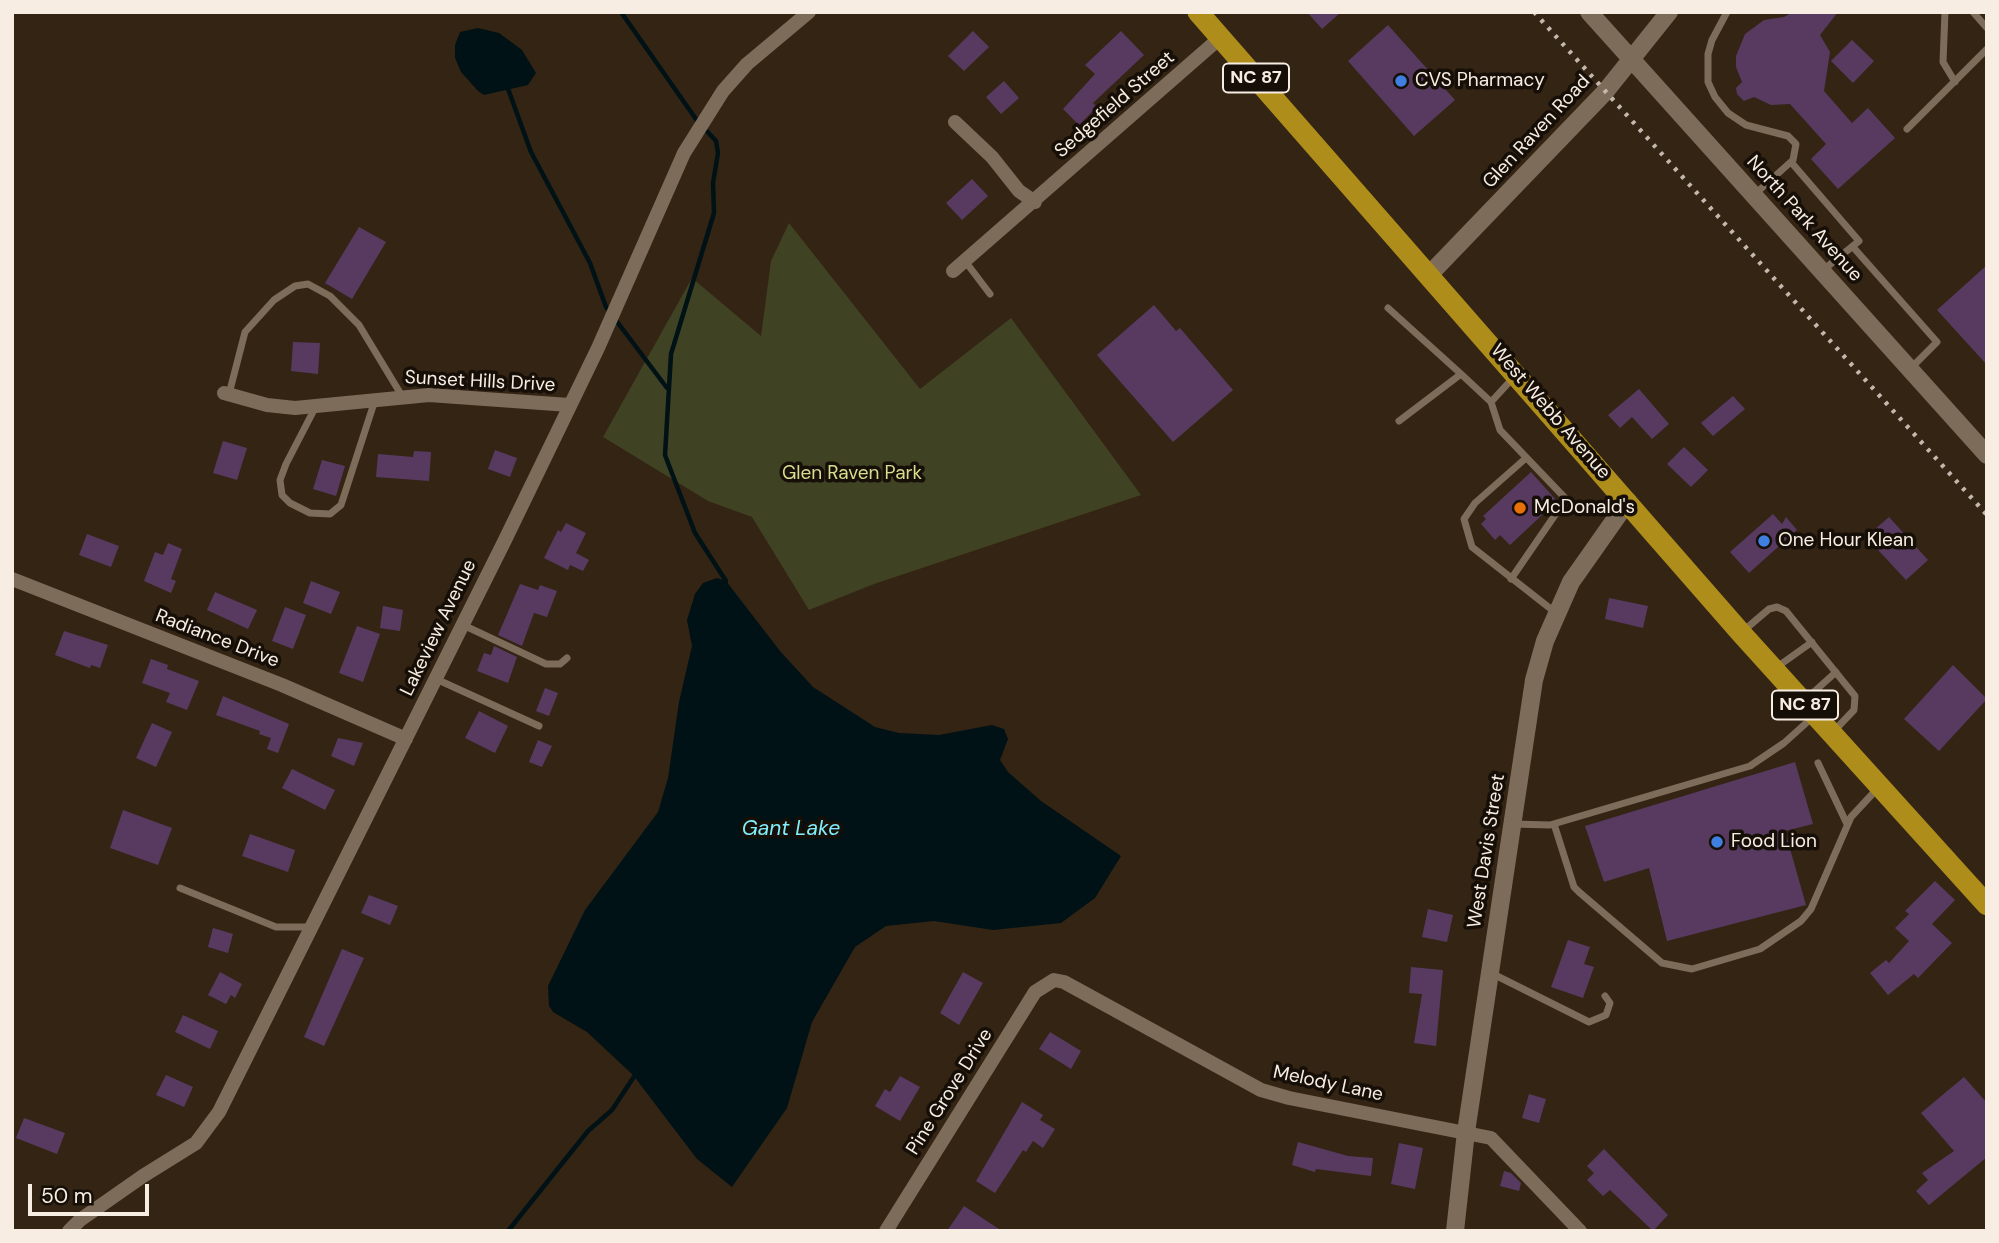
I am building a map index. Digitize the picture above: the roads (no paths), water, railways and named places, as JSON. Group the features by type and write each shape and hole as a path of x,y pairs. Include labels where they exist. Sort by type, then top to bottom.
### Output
{"highway":[{"name":"West Webb Avenue","path":"1198,12 1830,734 1987,905"}],"street":[{"name":"Lakeview Avenue","path":"69,1231 79,1220 196,1143 211,1125 463,625 698,128 723,91 747,64 809,12"},
{"name":"North Park Avenue","path":"1589,12 1987,455"},
{"name":"Glen Raven Road","path":"1429,275 1588,110 1669,12"},
{"name":"Sedgefield Street","path":"959,266 1220,37"},
{"path":"955,122 992,157 1019,191 1035,202"},
{"name":"Sunset Hills Drive","path":"226,393 267,405 315,407 402,396 569,405"},
{"name":"West Davis Street","path":"1455,1231 1466,1132 1534,680 1556,613 1571,582 1628,501"},
{"name":"Radiance Drive","path":"12,579 282,685 406,739"},
{"name":"Melody Lane","path":"1054,980 1065,982 1261,1090 1289,1098 1491,1138 1580,1231"},
{"name":"Pine Grove Drive","path":"886,1231 1035,992 1054,980"}],"lane":[{"path":"1727,12 1712,40 1706,70 1715,97 1728,113 1745,125 1793,140 1796,144 1791,162 1754,195"},
{"path":"1945,12 1943,62 1955,82"},
{"path":"1973,12 1987,27"},
{"path":"1907,129 1987,49"},
{"path":"1791,162 1859,241 1822,271"},
{"path":"1853,247 1937,342 1910,369"},
{"path":"959,266 990,294"},
{"path":"226,393 245,332 274,300 295,286 308,284 330,296 359,325 402,396"},
{"path":"1388,308 1491,402 1500,430 1566,499 1511,579"},
{"path":"1399,421 1461,374"},
{"path":"1491,402 1516,375"},
{"path":"315,407 286,464 281,480 282,495 290,503 310,513 330,514 341,505 375,400"},
{"path":"1526,458 1475,503 1464,519 1472,547 1556,613"},
{"path":"1741,632 1769,609 1777,607 1786,611 1836,672 1856,702 1854,710 1830,734"},
{"path":"463,625 546,664 560,664 567,658"},
{"path":"1774,669 1812,642"},
{"path":"1512,824 1554,824 1750,766 1775,750 1836,672"},
{"path":"436,678 539,726"},
{"path":"1818,763 1847,824"},
{"path":"1554,824 1574,887 1662,963 1692,969 1760,949 1801,921 1811,909 1847,824 1858,806 1879,788"},
{"path":"180,888 276,927 312,927"},
{"path":"1490,973 1512,981 1589,1021 1606,1015 1610,1003 1605,996"}],"water":[{"path":"478,28 499,33 522,50 536,73 528,85 484,95 461,72 455,58 455,45 460,32"},
{"name":"Gant Lake","path":"717,578 726,581 780,651 813,687 875,727 899,733 939,735 992,725 1004,729 1008,739 1000,760 1008,772 1041,801 1121,856 1095,898 1061,923 993,930 934,921 886,926 855,947 812,1022 787,1108 732,1187 697,1159 633,1075 587,1032 553,1012 549,1006 548,986 585,910 658,812 668,778 679,702 692,646 687,620 695,594 703,583"}],"waterway":[{"path":"621,12 698,122"},
{"path":"507,86 531,152 590,263 606,307 667,388"},
{"path":"704,128 716,141 718,153 713,183 714,213 671,354 665,455 695,533 726,581 724,586"},
{"path":"508,1231 588,1131 612,1110 637,1072"}],"railway":[{"path":"1534,12 1987,515"}],"place":[{"name":"CVS Pharmacy","path":"1401,81"},
{"name":"McDonald's","path":"1520,508"},
{"name":"One Hour Klean","path":"1764,541"},
{"name":"Food Lion","path":"1717,842"}],"park label":[{"name":"Glen Raven Park","path":"852,474"}]}
